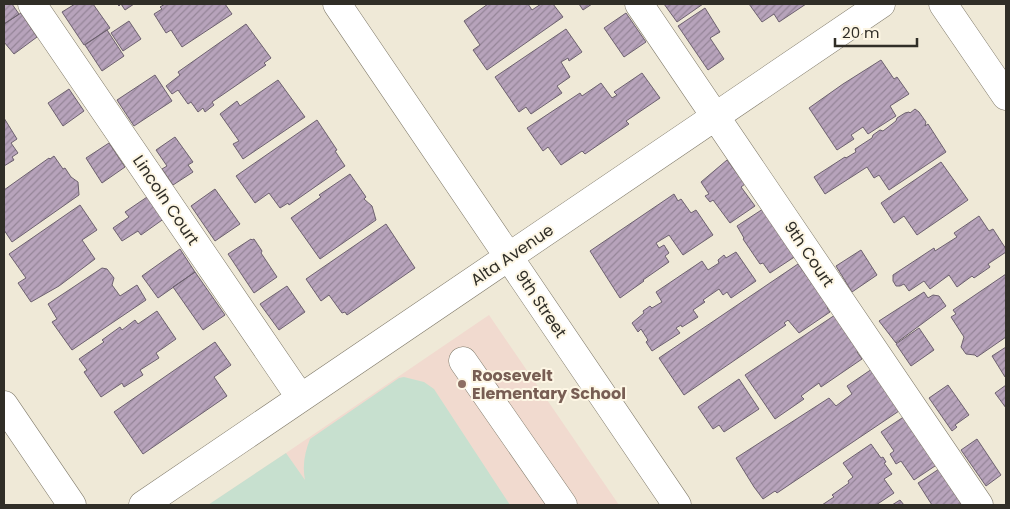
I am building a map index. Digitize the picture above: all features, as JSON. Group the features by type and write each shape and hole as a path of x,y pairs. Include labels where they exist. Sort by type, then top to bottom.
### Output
{"street":[{"name":"Lincoln Court","path":"32,4 300,397"},
{"name":"9th Street","path":"337,4 675,505"},
{"name":"9th Court","path":"639,4 979,505"},
{"name":"Alta Avenue","path":"144,505 300,397 882,4"},
{"path":"943,4 1006,96"},
{"path":"463,361 563,505"},
{"path":"4,405 72,505"}],"shaded area":[{"name":"Roosevelt Elementary School","path":"489,315 619,505 208,505 286,453"}],"green space":[{"path":"404,377 424,382 434,389 510,505 208,505 286,453 305,480 304,459 310,439 399,378"}],"building":[{"path":"4,4 12,4 19,14 4,24"},
{"path":"75,4 93,4 110,28 84,45 62,12"},
{"path":"121,4 134,4 125,10"},
{"path":"165,4 225,4 232,14 182,47 171,30 166,33 154,14 162,9 160,7"},
{"path":"488,4 528,4 532,10 541,4 553,4 563,17 487,70 473,50 480,45 464,21"},
{"path":"579,4 592,4 583,10"},
{"path":"664,4 703,4 677,22"},
{"path":"749,4 806,4 779,22 774,14 762,22"},
{"path":"705,8 720,32 710,38 724,59 708,70 678,26"},
{"path":"21,13 37,37 14,54 4,42 4,24"},
{"path":"626,13 646,42 624,57 604,28"},
{"path":"129,21 141,39 123,51 111,33"},
{"path":"246,24 271,58 264,63 266,65 212,102 214,105 205,112 203,108 198,112 191,102 188,104 178,90 172,94 166,86 180,75 178,72"},
{"path":"566,29 582,52 569,61 568,58 561,62 570,77 557,86 562,93 531,114 526,107 519,112 495,77"},
{"path":"107,30 124,56 102,71 85,45"},
{"path":"881,60 894,79 897,77 909,94 890,106 896,116 868,134 863,127 851,135 854,139 837,150 809,108"},
{"path":"642,73 660,98 626,121 629,124 585,154 582,151 561,165 548,147 543,151 527,128 580,93 582,96 601,83 612,98 617,95 614,92"},
{"path":"155,75 172,101 134,126 117,100"},
{"path":"278,80 305,117 243,159 233,144 239,141 220,114 237,101 240,106"},
{"path":"69,89 84,111 63,126 48,103"},
{"path":"915,109 926,122 925,126 928,124 946,152 889,190 879,175 874,178 867,167 825,194 814,177 856,152 855,149 872,138 873,135 880,130 883,131 905,113 910,113"},
{"path":"4,118 17,139 11,143 18,153 12,157 14,160 4,166"},
{"path":"317,120 345,166 289,205 288,203 280,208 269,193 255,203 236,176"},
{"path":"175,137 193,162 188,165 193,172 173,185 162,169 167,166 156,150"},
{"path":"109,143 125,167 102,183 86,158"},
{"path":"54,156 63,169 65,168 71,177 78,182 79,195 12,242 4,230 4,190"},
{"path":"727,160 745,184 741,187 755,206 730,223 713,200 710,202 705,196 709,194 701,182"},
{"path":"941,162 968,200 917,235 904,216 894,223 881,203"},
{"path":"350,174 366,197 364,199 372,206 376,220 320,259 291,218 321,197 319,195"},
{"path":"215,189 240,224 215,241 191,206"},
{"path":"674,194 678,201 681,199 691,213 696,210 713,235 683,255 669,235 656,243 659,248 664,245 669,253 665,256 669,262 620,298 590,251"},
{"path":"150,195 165,218 141,235 138,231 122,241 113,228 129,217 125,212"},
{"path":"80,205 97,230 82,240 95,259 59,286 31,302 18,283 26,278 9,254"},
{"path":"766,207 799,254 770,273 763,263 760,264 743,239 737,226"},
{"path":"979,216 989,231 993,229 1006,249 1006,252 988,264 990,267 974,278 972,276 957,287 949,275 930,289 924,281 909,291 904,284 896,286 893,281 893,275 934,248 935,251 957,237 954,233"},
{"path":"386,224 415,268 347,315 345,312 342,313 329,295 321,301 306,279"},
{"path":"254,239 277,277 254,293 228,254"},
{"path":"180,249 195,272 158,298 142,276"},
{"path":"861,250 877,275 852,292 836,266"},
{"path":"736,252 756,281 731,298 727,292 723,295 719,289 693,310 698,317 682,327 681,325 676,328 680,333 652,351 641,329 638,332 632,323 650,306 652,308 662,302 656,292 702,261 708,270 719,263 718,260 724,255 726,258"},
{"path":"798,264 829,307 827,308 830,312 799,333 788,320 784,323 786,325 684,395 659,358"},
{"path":"102,268 107,269 114,278 112,285 120,296 137,285 146,300 72,350 52,322 57,319 48,304"},
{"path":"195,272 225,315 203,330 173,287"},
{"path":"1006,274 1006,337 977,357 966,354 961,347 964,337 951,317 956,314 953,310"},
{"path":"287,286 305,312 279,330 260,304"},
{"path":"924,292 928,298 933,295 939,296 946,306 896,343 879,321"},
{"path":"157,311 176,339 156,353 159,358 140,370 143,375 124,387 122,383 101,397 84,372 87,370 79,359 104,342 102,340 120,327 122,330 135,320 138,324"},
{"path":"835,315 859,351 857,352 862,359 821,387 819,383 801,396 804,399 775,419 745,375"},
{"path":"919,328 934,350 911,366 896,344"},
{"path":"215,342 231,365 214,377 227,396 143,454 114,412"},
{"path":"1006,347 1006,377 1005,377 992,356"},
{"path":"872,369 899,411 777,493 775,491 763,499 736,458 829,398 836,406 852,394 847,386"},
{"path":"739,379 759,409 724,432 719,425 713,429 698,407"},
{"path":"948,385 969,415 955,425 957,427 952,431 929,398"},
{"path":"1006,385 1006,408 995,393"},
{"path":"908,414 941,462 914,480 901,461 896,464 890,454 894,451 881,432"},
{"path":"977,439 1001,475 986,486 961,450"},
{"path":"871,444 881,458 883,457 886,462 884,463 892,474 884,479 894,493 876,505 822,505 834,497 832,495 849,483 848,481 853,477 843,463"},
{"path":"939,469 962,505 932,505 918,483"},
{"path":"900,500 904,505 892,505"}],"place":[{"name":"Roosevelt Elementary School","path":"462,384"}]}
